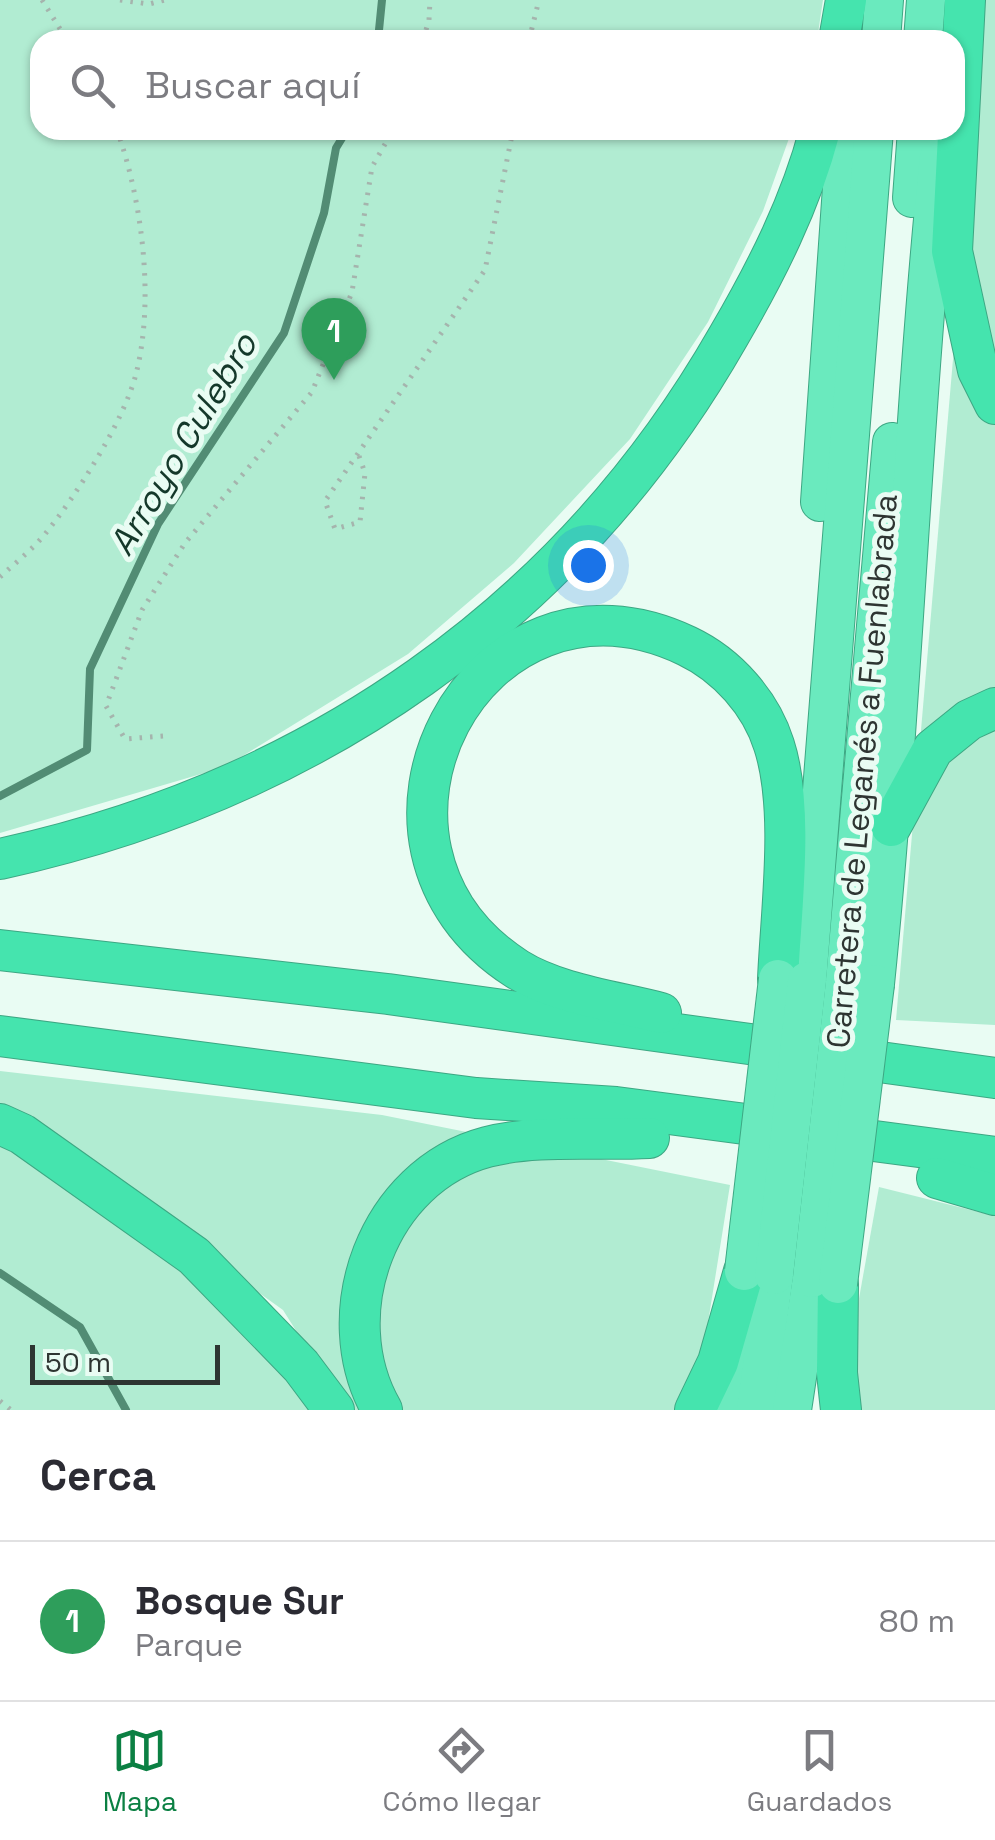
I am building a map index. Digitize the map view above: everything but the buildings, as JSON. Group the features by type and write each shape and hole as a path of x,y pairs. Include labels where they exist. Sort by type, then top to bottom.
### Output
{"highway":[{"path":"842,30 850,0"},
{"path":"850,0 851,30"},
{"path":"882,30 884,0"},
{"path":"924,30 926,0"},
{"path":"953,30 956,0"},
{"path":"963,30 965,0"},
{"path":"0,859 101,835 222,790 335,734 468,644 574,545 669,432 728,339 780,239 817,140"},
{"path":"792,980 806,696 845,140"},
{"name":"Carretera de Leganés a Fuenlabrada","path":"756,1410 759,1273 792,980 873,140"},
{"name":"Carretera de Leganés a Fuenlabrada","path":"792,1410 825,1281 860,983 916,140"},
{"path":"860,983 891,826 929,254 941,140"},
{"path":"958,140 952,251 978,370 995,404"},
{"path":"661,1012 569,989 519,970 462,917 433,858 427,798 436,750 446,726 484,674 553,634 602,626 655,634 696,650 719,666 752,700 775,746 781,782 792,980"},
{"path":"891,826 933,749 969,720 995,708"},
{"path":"0,950 388,994 995,1078"},
{"path":"388,994 661,1012 995,1056"},
{"path":"0,1036 476,1098 616,1108 995,1158"},
{"path":"476,1098 648,1138 995,1183"},
{"path":"0,1124 22,1134 194,1256 302,1366 334,1410"},
{"path":"382,1410 364,1365 360,1337 364,1284 373,1251 387,1223 415,1189 454,1159 486,1148 523,1140 648,1138"},
{"path":"938,1178 995,1195"},
{"path":"694,1410 759,1273"},
{"path":"725,1410 759,1273"},
{"path":"818,1410 825,1281"},
{"path":"825,1281 841,1410"}],"path":[{"path":"42,0 61,30"},
{"path":"120,0 149,4 165,0"},
{"path":"426,30 430,0"},
{"path":"532,30 539,0"},
{"path":"0,576 44,536 116,427 136,374 144,316 140,227 119,140"},
{"path":"163,736 125,738 106,706 120,664 142,610 184,543 312,392 352,292 372,167 387,140"},
{"path":"359,456 365,473 360,522 335,530 325,502 486,270 510,140"},
{"path":"0,1402 12,1410"}],"green space":[{"path":"0,0 823,0 818,30 30,30 30,140 788,140 763,211 708,322 630,439 514,563 408,654 225,767 0,833"},
{"path":"984,0 995,0 995,1025 896,1020"},
{"path":"0,1071 382,1115 730,1185 694,1410 346,1410 283,1310 0,1108"},
{"path":"0,1143 158,1248 293,1386 310,1410 0,1410"},
{"path":"879,1187 995,1216 995,1410 839,1410"}],"waterway":[{"name":"Arroyo Culebro","path":"379,30 382,0"},
{"name":"Arroyo Culebro","path":"0,796 87,750 90,669 158,524 284,333 324,213 341,140"},
{"name":"Arroyo Culebro","path":"0,1273 80,1327 126,1410"}],"place":[{"name":"Bosque Sur","path":"334,380"}]}
